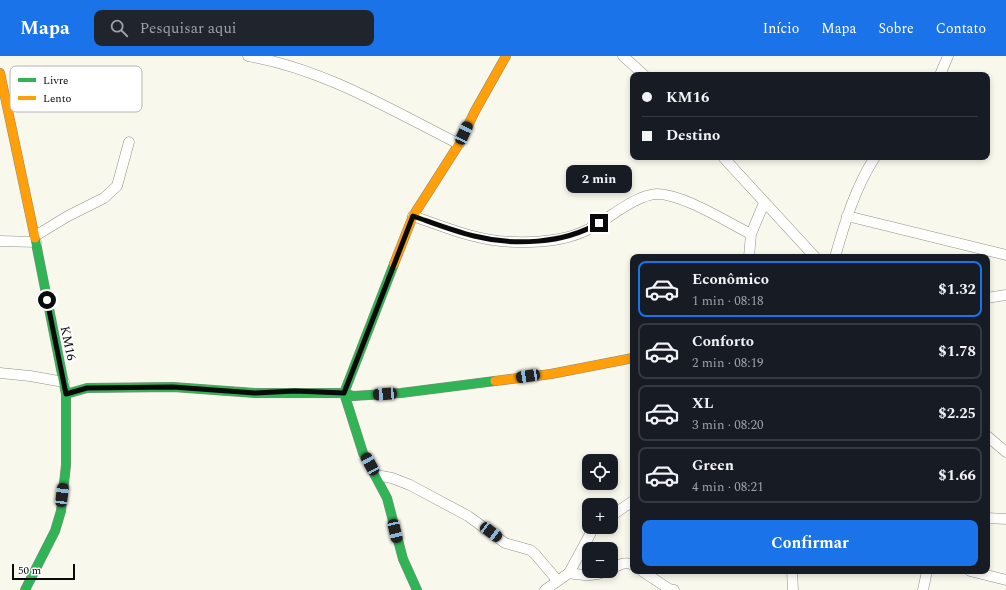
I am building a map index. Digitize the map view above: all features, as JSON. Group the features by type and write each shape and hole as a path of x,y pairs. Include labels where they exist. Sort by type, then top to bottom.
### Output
{"street":[{"path":"248,56 272,60 291,66 347,88 459,144"},
{"path":"417,590 403,559 391,509 376,475 364,453 344,393 413,216 459,144 475,111 506,56"},
{"path":"623,56 641,72"},
{"path":"941,72 948,56"},
{"name":"KM16","path":"0,73 36,239 66,394 66,465 61,511 55,531 25,590"},
{"path":"0,241 36,239 68,216 104,198 117,186 129,142"},
{"path":"726,160 812,254"},
{"path":"836,254 847,216 866,171 873,160"},
{"path":"413,216 474,236 503,241 559,239 586,230 635,201 647,196 658,194 676,198 752,234"},
{"path":"749,254 752,234 764,203"},
{"path":"847,216 1006,254"},
{"path":"990,298 1006,295"},
{"path":"66,394 87,388 166,387 255,393 295,391 344,393 353,396 401,393 587,368 630,359"},
{"path":"0,373 30,376 64,382"},
{"path":"990,439 1006,452"},
{"path":"376,475 392,478 410,485 468,516 505,543 530,550 557,580"},
{"path":"618,511 630,503"},
{"path":"990,518 1006,519"},
{"path":"545,590 557,580 569,573 590,534"},
{"path":"618,566 624,563 630,564"},
{"path":"569,573 582,575"},
{"path":"646,574 669,589 674,590"},
{"path":"792,574 793,590"},
{"path":"923,590 926,574"},
{"path":"982,574 1006,580"}],"traffic: fast":[{"path":"25,590 55,531 61,511 66,465 66,394 35,238"},
{"path":"394,264 344,393 363,453 387,498 403,559 417,590"},
{"path":"66,394 87,388 173,387 255,393 344,393 353,396 401,393 495,381"}],"traffic: slow":[{"path":"394,264 413,216 459,144 475,111 506,56"},
{"path":"0,73 35,238"},
{"path":"495,381 551,374 630,359"}],"route":[{"path":"47,300 66,394 87,388 173,387 255,393 295,391 329,394 344,393 391,268 413,216 474,236 503,241 559,239 586,230 599,223"}]}
